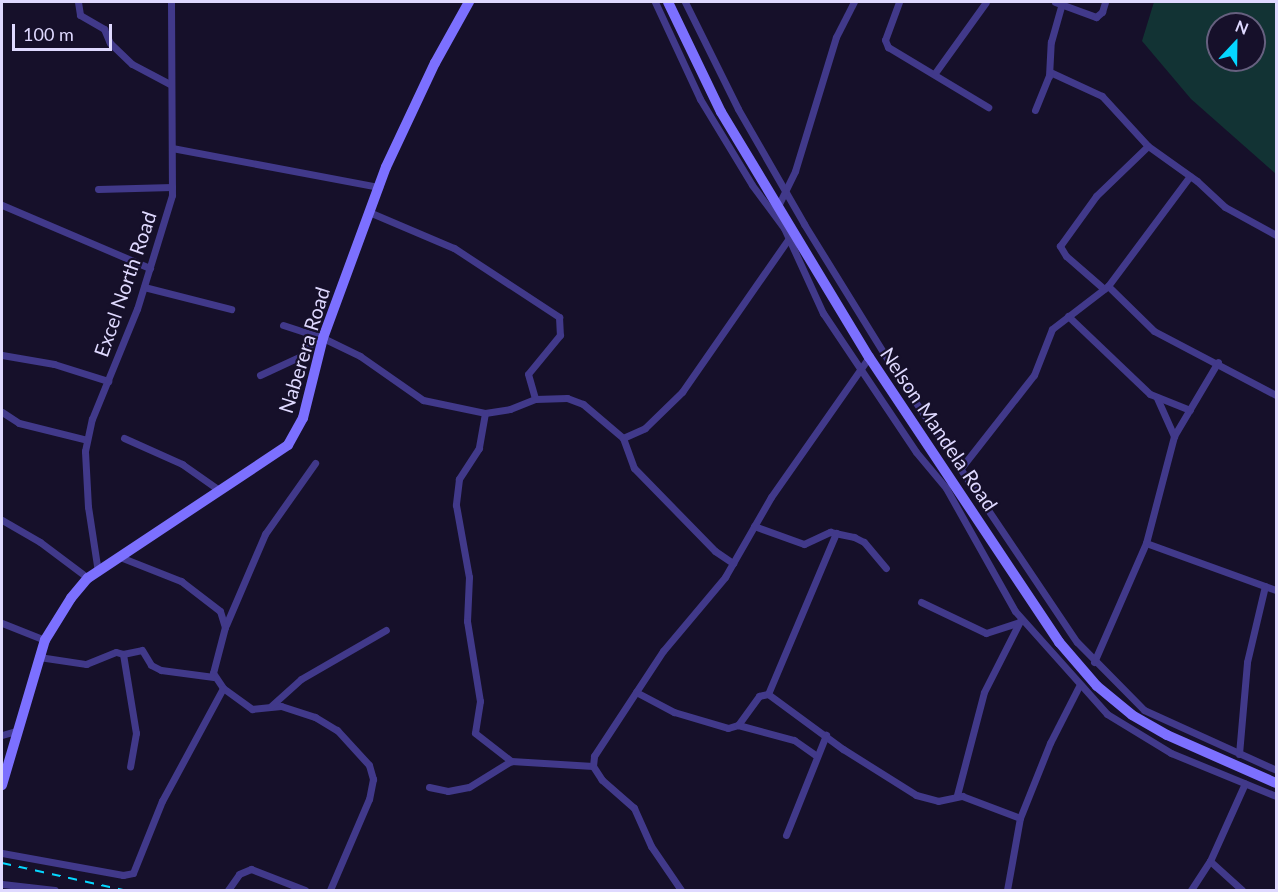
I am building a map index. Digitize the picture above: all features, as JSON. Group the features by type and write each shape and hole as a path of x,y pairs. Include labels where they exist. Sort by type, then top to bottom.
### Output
{"main road":[{"name":"Naberera Road","path":"2,785 16,731 45,640 93,575 288,445 303,418 320,337 379,187 407,119 469,2"},
{"name":"Nelson Mandela Road","path":"668,2 721,112 869,357 1059,642 1097,686 1132,715 1167,735 1276,783"}],"street":[{"path":"78,2 80,15 104,29 110,43 132,64 170,84"},
{"name":"Excel North Road","path":"93,575 85,476 87,440 144,287 172,187 171,2"},
{"path":"655,2 700,99 789,238 824,313 916,452 946,488 971,538 1020,621 1107,714 1143,738 1276,796"},
{"path":"685,2 738,109 879,346 1064,625 1094,662 1144,710 1276,770"},
{"path":"778,206 787,194 831,50 854,2"},
{"path":"900,2 886,44 988,107"},
{"path":"935,74 986,2"},
{"path":"1035,110 1050,72 1051,42 1058,2 1096,17 1102,12 1105,2"},
{"path":"1050,72 1102,96 1148,146 1190,176 1225,207 1276,235"},
{"path":"1148,146 1096,196 1060,246 1066,256 1106,287 1154,331 1218,362 1276,396"},
{"path":"171,148 379,187"},
{"path":"961,468 1034,375 1052,330 1106,287 1190,176"},
{"path":"98,189 172,187"},
{"path":"2,205 150,268"},
{"path":"369,212 454,248 559,317 560,335 528,374 535,399"},
{"path":"623,438 645,428 682,392 789,238"},
{"path":"144,287 231,309"},
{"path":"1068,316 1157,398 1190,410"},
{"path":"283,325 320,337 360,356 423,400 484,413 510,409 535,399 575,400 623,438 634,468 715,551 733,563"},
{"path":"260,375 301,356 320,337"},
{"path":"2,355 54,364 108,381"},
{"path":"681,891 651,846 634,808 602,780 594,766 600,744 733,563 754,526 869,357"},
{"path":"1094,662 1146,543 1174,436 1218,362"},
{"path":"1157,398 1174,436"},
{"path":"2,412 19,423 87,440"},
{"path":"484,413 479,448 458,482 456,518 469,578 467,621 480,701 475,730 492,749 511,762 594,766"},
{"path":"124,438 182,464 219,490"},
{"path":"214,677 225,627 265,534 315,463"},
{"path":"2,520 93,575"},
{"path":"754,526 804,544 836,533 861,540 886,568"},
{"path":"768,694 836,533"},
{"path":"1146,543 1276,590"},
{"path":"120,557 185,583 220,611 225,627"},
{"path":"1239,754 1247,662 1265,586"},
{"path":"921,602 980,632 998,632 1020,621"},
{"path":"957,795 984,692 1020,621"},
{"path":"2,623 45,640"},
{"path":"272,706 301,679 386,630"},
{"path":"39,657 86,664 116,652 123,654 142,650 151,665 161,670 214,677 223,688 252,709 272,706 297,709 329,725 355,747 372,773 369,799 330,891"},
{"path":"123,654 136,733 130,766"},
{"path":"1007,891 1020,818 1050,742 1079,686"},
{"path":"2,853 123,875 133,873 162,801 223,688"},
{"path":"636,692 696,720 728,728 738,725 795,740 817,756"},
{"path":"738,725 761,694 768,694 916,795 938,801 957,795 1020,818"},
{"path":"2,735 16,731"},
{"path":"786,836 826,735"},
{"path":"429,787 448,791 470,787 511,762"},
{"path":"1191,891 1210,861 1245,783"},
{"path":"1210,861 1242,891"},
{"path":"228,891 239,874 252,869 305,891"},
{"path":"2,884 55,891"}],"green space":[{"path":"1154,2 1276,2 1276,174 1191,99 1142,41"}],"railway":[{"path":"2,863 123,890"}]}
